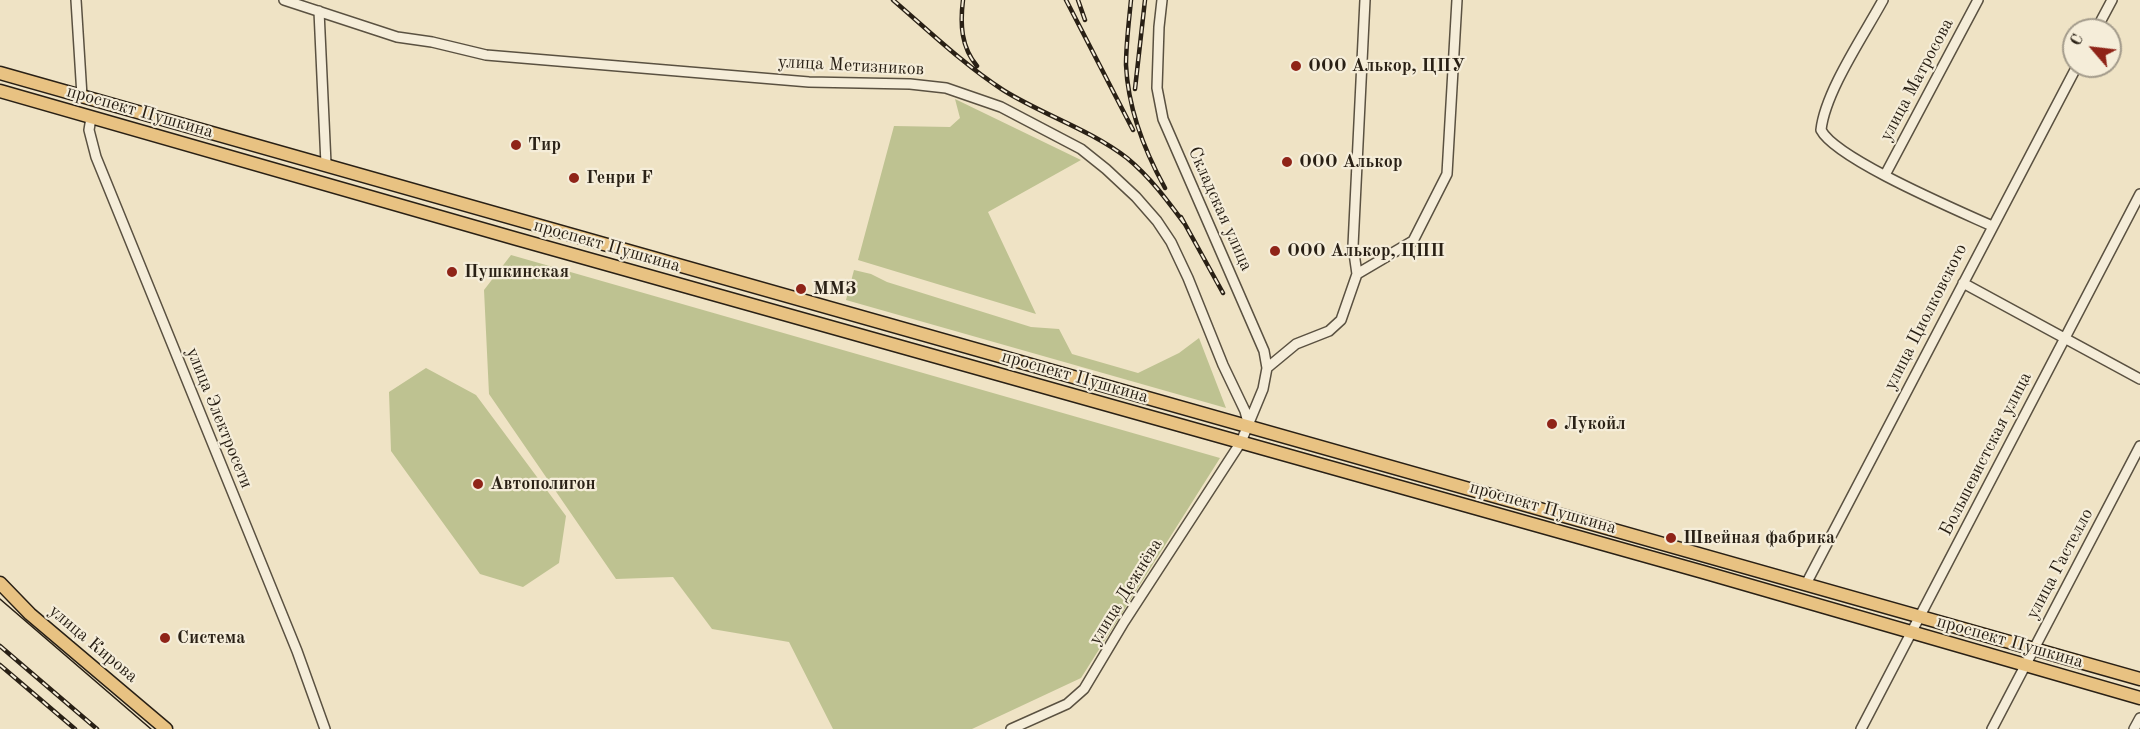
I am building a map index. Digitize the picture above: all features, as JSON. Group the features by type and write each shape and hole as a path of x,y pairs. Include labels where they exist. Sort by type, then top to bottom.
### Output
{"main road":[{"name":"проспект Пушкина","path":"0,73 2140,679"},
{"name":"проспект Пушкина","path":"0,92 1714,575 2140,698"},
{"path":"517,239 522,220"},
{"name":"улица Кирова","path":"0,583 30,614 166,729"}],"street":[{"path":"76,0 82,96"},
{"name":"улица Метизников","path":"285,0 397,37 432,42 486,55 809,82 910,84 946,88 1001,107 1081,149 1136,197 1157,221 1172,242 1222,365 1245,411 1249,426"},
{"name":"Складская улица","path":"1162,0 1157,88 1163,119 1264,351 1267,368 1263,389 1249,426"},
{"path":"1267,368 1296,344 1329,330 1341,320 1357,274 1353,246 1365,0"},
{"path":"1357,274 1413,241 1447,174 1457,0"},
{"path":"1883,0 1828,99 1821,130 1831,143 1885,175 1992,226"},
{"name":"улица Матросова","path":"1885,175 1978,0"},
{"path":"2102,18 2112,0"},
{"path":"319,11 326,164"},
{"name":"улица Циолковского","path":"1806,584 2071,78"},
{"name":"улица Электросети","path":"91,118 89,130 96,157 301,661 325,729"},
{"name":"Большевистская улица","path":"1861,729 2140,194"},
{"path":"1963,283 2140,379"},
{"name":"улица Дежнёва","path":"1011,729 1067,704 1084,689 1249,426"},
{"name":"улица Гастелло","path":"1992,729 2140,446"},
{"path":"2134,729 2140,718"}],"green space":[{"path":"955,99 1081,160 988,212 1036,314 858,260 894,126 950,127 960,118"},
{"path":"511,255 1220,458 1081,678 972,729 833,729 789,642 712,629 673,577 616,579 489,394 484,290"},
{"path":"854,270 1031,327 1059,329 1072,354 1138,373 1179,353 1199,338 1226,408 846,300"},
{"name":"Автополигон","path":"426,368 476,395 566,516 559,563 523,587 480,574 391,451 389,392"}],"tram line":[{"path":"0,599 151,729"}],"railway":[{"path":"893,0 988,80 1034,107 1082,130 1127,158 1151,181 1184,223"},
{"path":"963,0 963,35 968,51 977,66"},
{"path":"1066,0 1133,130"},
{"path":"1078,0 1085,20"},
{"path":"1131,0 1127,41 1127,81 1138,128 1165,188"},
{"path":"1135,89 1145,0"},
{"path":"1181,217 1223,293"},
{"path":"0,646 97,729"},
{"path":"0,665 75,729"}],"place":[{"name":"ООО Алькор, ЦПУ","path":"1296,66"},
{"name":"Тир","path":"516,145"},
{"name":"ООО Алькор","path":"1287,162"},
{"name":"Генри F","path":"574,178"},
{"name":"ООО Алькор, ЦПП","path":"1275,251"},
{"name":"Пушкинская","path":"452,272"},
{"name":"ММЗ","path":"801,289"},
{"name":"Лукойл","path":"1552,424"},
{"name":"Автополигон","path":"478,484"},
{"name":"Швейная фабрика","path":"1671,538"},
{"name":"Система","path":"165,638"}]}
